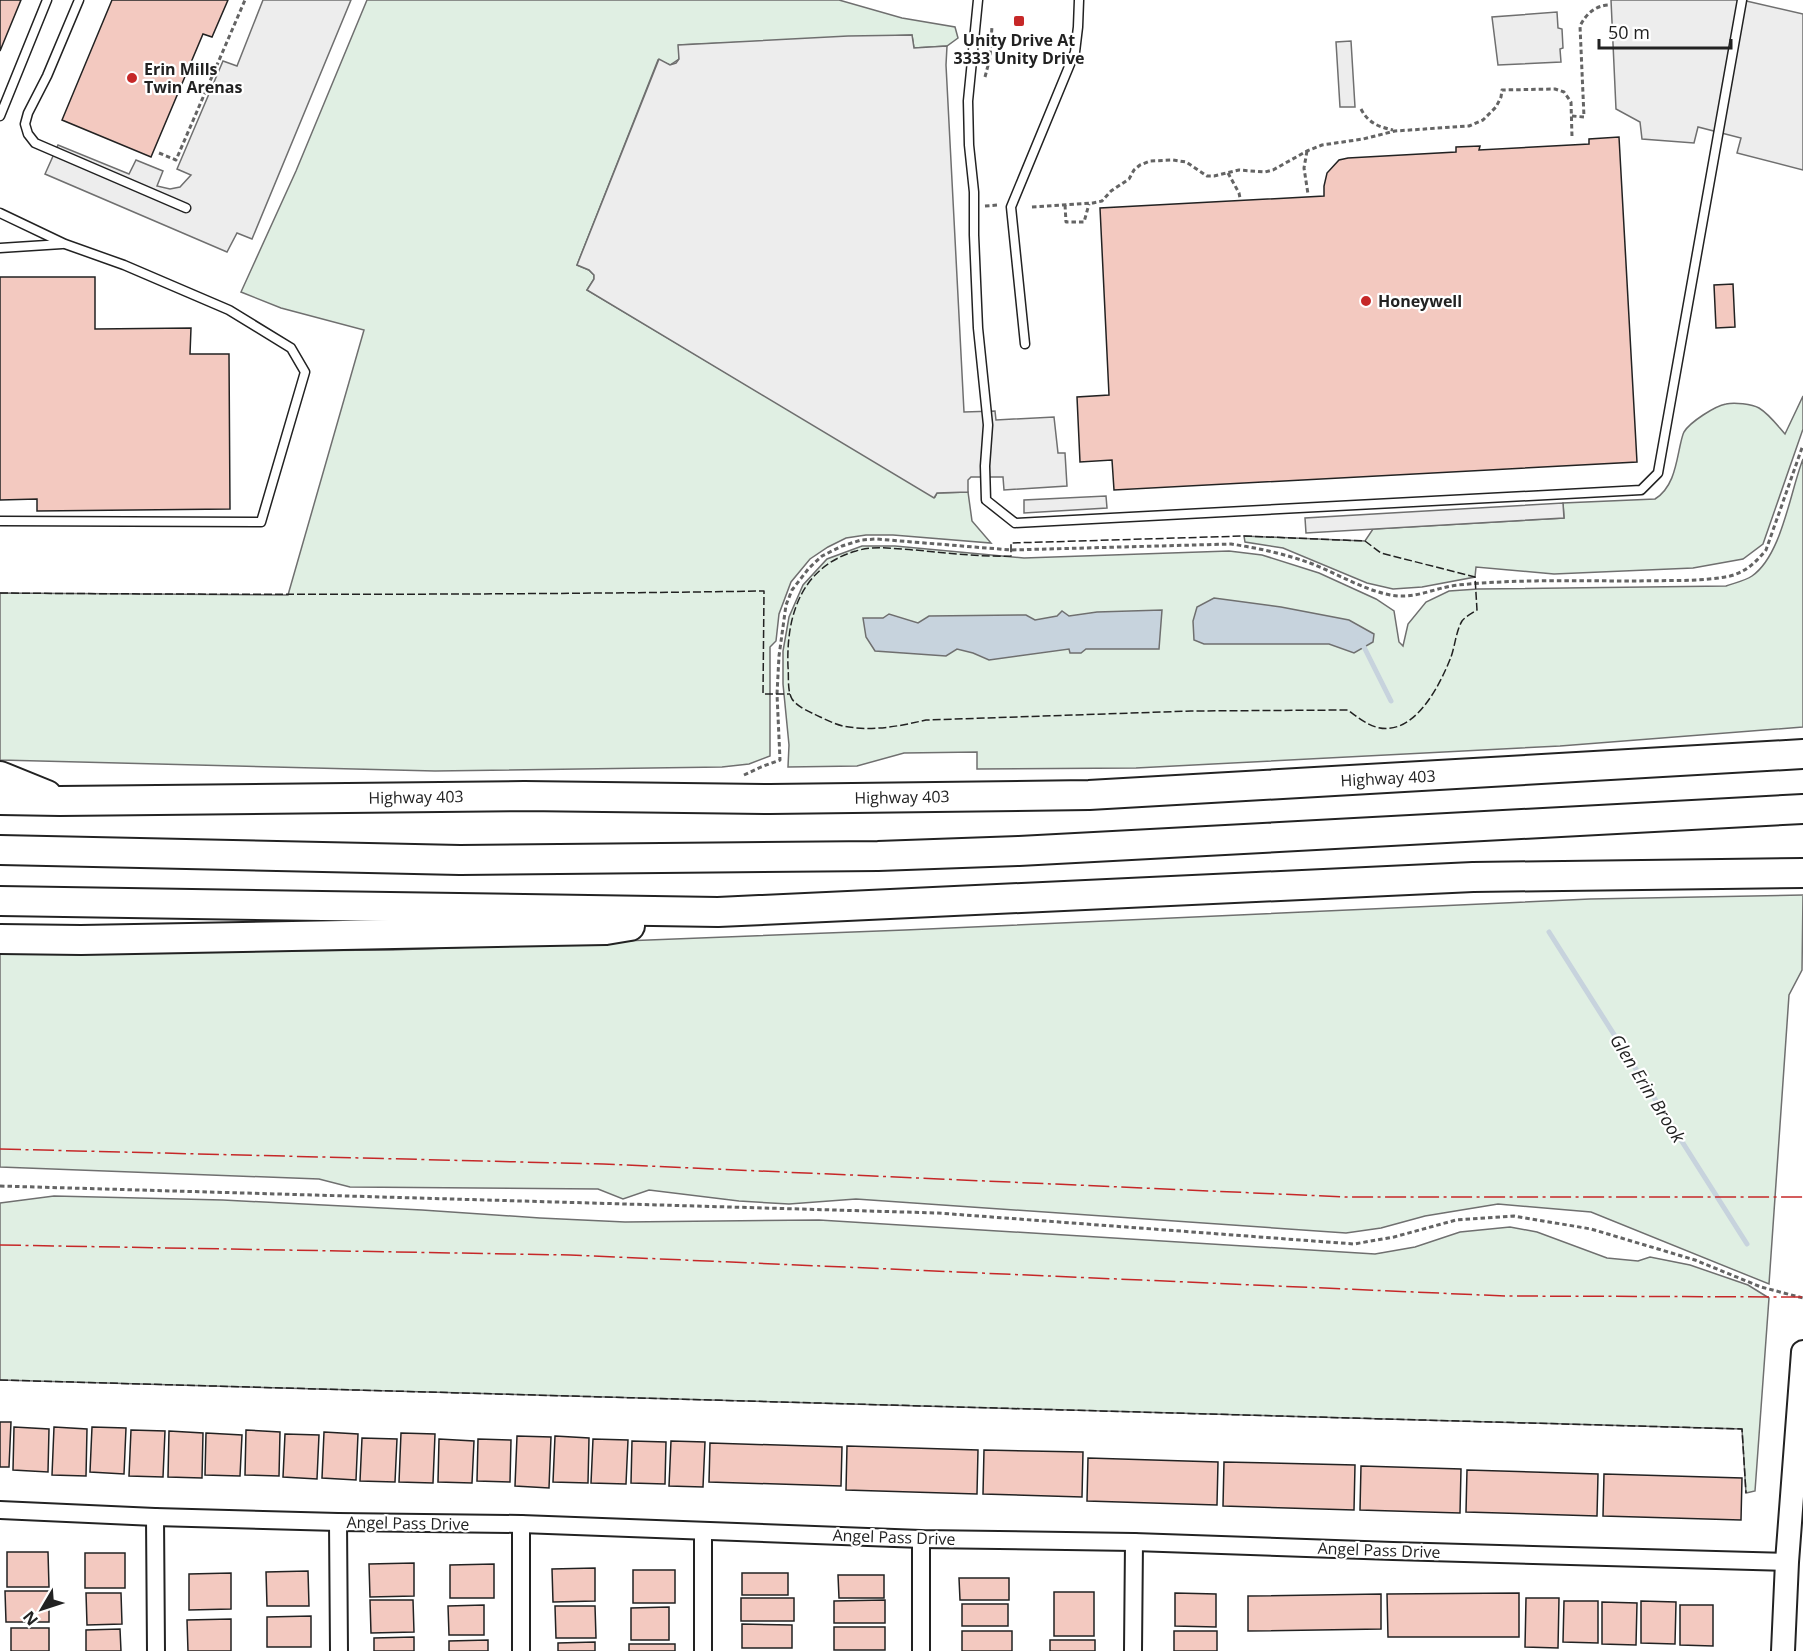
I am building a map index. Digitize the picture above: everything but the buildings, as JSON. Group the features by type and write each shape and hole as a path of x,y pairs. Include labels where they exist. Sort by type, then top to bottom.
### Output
{"highway":[{"name":"Highway 403","path":"0,800 512,796 770,799 1089,795 1803,754"},
{"path":"0,776 60,801"},
{"path":"0,850 460,860 878,856 1054,849 1803,809"},
{"path":"0,901 718,912 1473,876 1803,873"},
{"path":"0,939 606,930 718,912"}],"street":[{"path":"1783,1651 1787,1562 1803,1352"},
{"name":"Angel Pass Drive","path":"0,1510 155,1517 520,1524 921,1539 1134,1542 1787,1562"},
{"path":"155,1517 156,1651"},
{"path":"338,1522 339,1651"},
{"path":"520,1524 521,1651"},
{"path":"703,1532 703,1651"},
{"path":"921,1539 921,1651"},
{"path":"1133,1651 1134,1542"}],"lane":[{"path":"0,116 47,0"},
{"path":"80,0 28,113 25,124 28,134 35,143 186,208"},
{"path":"978,0 968,101 969,145 974,192 978,328 988,425 985,466 986,500 1015,524 1641,490 1658,473 1742,0"},
{"path":"1024,344 1011,207 1075,52 1079,0"},
{"path":"0,213 65,244 124,265 229,310 291,348 305,372 261,522 0,521"},
{"path":"0,248 65,244"}],"path":[{"path":"159,153 176,160 245,0"},
{"path":"1572,116 1584,117 1580,26 1592,10 1608,5"},
{"path":"1032,207 1089,204 1102,201 1111,191 1129,179 1140,165 1150,161 1186,162 1207,176 1239,170 1265,172 1322,145 1363,139 1395,131 1469,126 1483,120 1496,107 1502,90 1555,88 1564,92 1571,102 1572,137"},
{"path":"1360,109 1370,122 1395,131"},
{"path":"1307,151 1305,168 1308,194"},
{"path":"1228,173 1240,198"},
{"path":"1065,205 1066,222 1084,222 1089,204"},
{"path":"983,206 998,205"},
{"path":"740,777 780,760 778,656 786,605 792,590 809,568 822,556 861,540 912,541 1011,550 1231,544 1253,547 1310,563 1386,594 1406,596 1475,584 1715,578 1741,572 1757,561 1766,550 1803,445"},
{"path":"0,1186 938,1213 1353,1244 1394,1237 1456,1220 1514,1215 1592,1230 1695,1260 1761,1287 1803,1298"}],"green space":[{"path":"367,0 839,0 902,18 955,27 958,38 947,46 914,48 912,35 679,45 679,59 670,65 658,60 577,265 594,275 587,290 935,497 937,493 968,492 972,521 991,543 866,535 846,538 810,559 791,582 779,614 776,641 770,647 770,756 749,764 722,767 435,771 0,760 0,593 288,595 364,330 281,308 241,292 296,171"},
{"path":"1803,396 1803,429 1763,544 1743,559 1693,568 1554,574 1476,567 1475,577 1422,587 1393,589 1367,583 1283,548 1245,542 1244,536 1365,541 1373,529 1564,518 1563,503 1655,499 1670,482 1684,432 1703,415 1726,404 1752,405 1766,413 1785,434"},
{"path":"1803,459 1803,727 1560,746 1136,768 977,769 977,752 904,753 857,766 788,767 789,745 783,684 783,651 789,617 803,585 827,559 862,546 895,546 1024,558 1229,551 1262,555 1319,573 1376,599 1394,611 1399,642 1403,646 1408,624 1426,602 1449,591 1726,586 1746,579 1762,566 1771,554 1784,522"},
{"path":"1803,895 1802,970 1789,995 1769,1284 1591,1212 1498,1204 1425,1216 1381,1228 1346,1233 856,1199 789,1204 739,1201 649,1190 623,1199 598,1189 350,1187 319,1179 0,1167 0,953 393,950 905,930 1590,899"},
{"path":"54,1196 223,1200 625,1222 819,1220 1375,1254 1415,1247 1460,1232 1510,1227 1537,1232 1607,1258 1638,1261 1650,1257 1690,1265 1748,1285 1769,1298 1755,1491 1746,1493 1742,1429 0,1380 0,1203"}],"shaded area":[{"path":"263,0 351,0 252,239 237,233 227,252 45,174 58,145 129,174 136,160 163,171 157,186 170,189 180,187 191,175 177,169 223,61 237,66"},
{"path":"1611,0 1742,0 1803,14 1803,170 1737,153 1741,138 1698,127 1694,143 1642,139 1640,122 1616,109"},
{"path":"1557,12 1558,28 1562,29 1561,62 1498,65 1492,17"},
{"path":"912,35 914,48 947,46 946,65 964,412 995,411 996,420 1054,417 1058,453 1065,453 1067,486 1004,490 1003,477 971,477 968,480 968,492 937,493 934,498 587,290 594,275 577,265 659,59 670,65 676,63 679,59 678,45"},
{"path":"1351,41 1355,107 1340,107 1336,42"},
{"path":"1106,496 1107,508 1024,513 1024,500"},
{"path":"1563,503 1564,518 1306,533 1305,518"},
{"path":"1214,598 1281,607 1349,620 1374,634 1373,642 1354,653 1329,644 1204,644 1194,640 1193,621 1197,607"},
{"path":"1162,610 1159,649 1086,649 1081,653 1070,653 1069,649 989,660 957,649 946,656 875,651 866,637 863,618 883,618 889,614 918,623 929,616 1026,615 1035,620 1057,616 1062,611 1069,616 1097,612"}],"waterway":[{"name":"Glen Erin Brook","path":"1359,642 1364,647 1391,701"},
{"name":"Glen Erin Brook","path":"1549,932 1747,1244"}],"fence":[{"path":"1244,536 1365,541 1381,553 1475,577 1477,610 1462,621 1451,657 1440,681 1424,707 1414,717 1402,725 1390,728 1372,726 1348,710 1191,711 926,720 897,726 859,728 831,722 802,708 794,702 790,695 788,648 794,612 801,596 810,581 822,569 837,558 856,551 885,548 1011,556 1011,543 1244,536"},
{"path":"0,593 382,594 764,591 763,694 790,694"},
{"path":"0,1380 1742,1429 1746,1493"}],"power":[{"path":"0,1149 603,1164 1346,1197 1803,1197"},
{"path":"0,1245 570,1255 1505,1296 1803,1297"}],"place":[{"name":"Unity Drive At 3333 Unity Drive","path":"1019,21"},
{"name":"Erin Mills Twin Arenas","path":"132,78"},
{"name":"Honeywell","path":"1366,301"}]}
